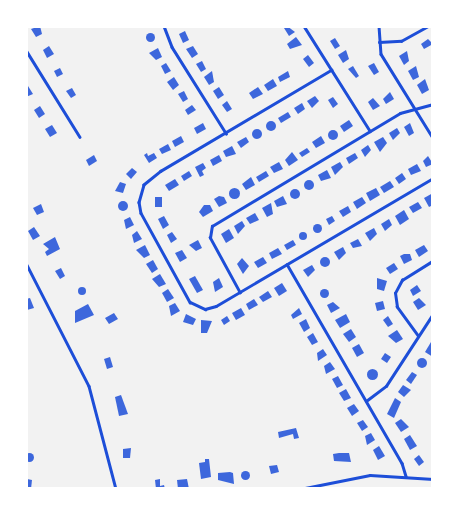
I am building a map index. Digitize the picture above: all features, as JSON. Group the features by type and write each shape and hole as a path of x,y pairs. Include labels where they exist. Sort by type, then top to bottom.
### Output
{"street":[{"path":"164,26 172,46 226,133"},
{"path":"304,26 370,130"},
{"path":"379,26 379,42 383,58 433,138"},
{"path":"379,42 401,41 428,26"},
{"path":"26,50 80,138"},
{"path":"332,70 153,177 142,189 139,202 144,221 193,305 213,308 433,178"},
{"path":"240,293 212,241 210,228 370,130 414,107 433,104"},
{"path":"418,336 397,307 395,293 402,280 433,261"},
{"path":"26,263 89,386 116,489"},
{"path":"287,264 402,463 406,476"},
{"path":"366,401 386,386 433,314"},
{"path":"300,489 370,475 433,479"}],"building":[{"path":"40,26 42,34 36,37 31,29"},
{"path":"287,26 295,32 289,36 284,28"},
{"path":"185,31 189,40 183,43 179,34"},
{"path":"150,33 154,37 150,41 146,37"},
{"path":"296,37 302,45 290,49 287,44"},
{"path":"335,38 340,46 335,49 330,41"},
{"path":"428,39 433,44 424,49 421,44"},
{"path":"49,46 54,54 47,58 43,50"},
{"path":"193,46 198,54 192,58 186,49"},
{"path":"158,48 162,57 156,60 149,53"},
{"path":"346,50 349,59 343,63 338,55"},
{"path":"407,51 409,61 404,65 399,56"},
{"path":"308,55 314,63 309,67 303,59"},
{"path":"202,61 206,69 201,72 196,64"},
{"path":"166,63 171,71 165,74 161,66"},
{"path":"374,63 379,72 374,75 368,66"},
{"path":"353,66 359,76 356,78 348,69"},
{"path":"416,66 419,77 413,80 408,71"},
{"path":"60,68 63,74 57,77 54,71"},
{"path":"212,71 214,82 209,85 204,77"},
{"path":"288,71 290,77 280,82 278,77"},
{"path":"174,77 179,85 173,90 167,82"},
{"path":"273,79 277,86 268,91 264,85"},
{"path":"425,79 429,90 422,94 417,85"},
{"path":"28,86 33,94 26,97 26,87"},
{"path":"219,87 224,95 218,99 213,91"},
{"path":"258,87 263,94 253,99 249,93"},
{"path":"72,88 76,95 71,98 66,91"},
{"path":"184,91 188,99 183,102 178,94"},
{"path":"390,92 394,99 386,104 383,99"},
{"path":"315,96 319,101 312,108 307,101"},
{"path":"333,97 338,104 333,108 328,100"},
{"path":"373,98 380,106 373,110 368,102"},
{"path":"227,101 232,109 227,112 222,105"},
{"path":"302,103 305,109 298,114 294,108"},
{"path":"192,105 196,110 188,115 185,110"},
{"path":"40,106 45,114 39,118 34,110"},
{"path":"288,112 291,117 281,123 278,118"},
{"path":"349,120 353,126 344,132 340,126"},
{"path":"269,121 273,121 276,126 275,130 269,131 266,128 266,124"},
{"path":"203,123 206,129 197,134 194,128"},
{"path":"410,123 414,133 409,136 404,127"},
{"path":"52,125 57,133 50,137 45,129"},
{"path":"397,128 400,133 393,140 389,133"},
{"path":"257,129 262,134 257,139 252,134"},
{"path":"331,130 335,130 338,135 337,139 331,140 328,137 328,133"},
{"path":"181,136 184,142 175,147 172,141"},
{"path":"321,136 325,143 316,148 312,142"},
{"path":"246,137 249,142 241,148 237,142"},
{"path":"383,137 387,143 380,152 374,142"},
{"path":"168,144 171,150 162,154 159,149"},
{"path":"368,145 371,150 365,157 361,150"},
{"path":"232,146 236,154 226,157 223,151"},
{"path":"307,148 310,152 302,157 299,153"},
{"path":"292,152 298,160 289,166 285,160"},
{"path":"147,153 148,156 154,153 157,158 149,163 144,155"},
{"path":"355,153 358,158 349,164 346,158"},
{"path":"94,155 97,161 89,166 86,160"},
{"path":"219,155 222,161 213,166 210,160"},
{"path":"428,156 433,164 426,167 423,161"},
{"path":"279,162 283,169 274,173 270,167"},
{"path":"340,162 343,167 335,175 331,167"},
{"path":"203,163 206,168 202,171 204,175 200,177 195,167"},
{"path":"417,164 421,171 411,175 408,169"},
{"path":"132,168 137,172 131,179 126,174"},
{"path":"327,170 331,178 321,181 318,175"},
{"path":"189,171 192,176 184,181 181,176"},
{"path":"266,171 269,176 259,182 256,177"},
{"path":"402,173 406,179 399,184 395,178"},
{"path":"251,177 255,185 246,190 242,184"},
{"path":"175,179 179,185 169,191 165,185"},
{"path":"309,180 314,185 309,190 304,185"},
{"path":"390,181 394,187 384,193 380,187"},
{"path":"120,182 126,184 123,193 115,191"},
{"path":"232,188 236,188 239,193 238,197 232,198 229,195 229,191"},
{"path":"376,188 380,195 370,201 366,193"},
{"path":"293,189 297,189 300,194 299,198 293,199 290,196 290,192"},
{"path":"433,193 433,205 429,207 424,198"},
{"path":"219,196 224,197 227,203 219,207 214,199"},
{"path":"283,196 287,204 277,207 274,201"},
{"path":"155,197 162,197 162,207 155,207"},
{"path":"362,197 366,203 357,209 353,202"},
{"path":"121,201 125,201 128,206 125,211 121,211 118,208 118,204"},
{"path":"418,202 422,208 413,213 409,207"},
{"path":"271,203 273,214 267,217 262,208"},
{"path":"41,204 44,212 37,215 33,208"},
{"path":"204,205 210,205 213,211 203,217 199,212"},
{"path":"348,206 351,212 343,217 339,211"},
{"path":"404,210 409,219 400,225 395,216"},
{"path":"255,213 259,220 250,224 246,218"},
{"path":"164,216 169,225 163,229 158,219"},
{"path":"332,216 335,221 329,225 326,219"},
{"path":"130,217 134,225 126,229 124,220"},
{"path":"389,219 392,225 385,231 381,224"},
{"path":"242,221 245,226 238,234 234,226"},
{"path":"317,224 321,228 317,232 313,228"},
{"path":"34,227 40,236 33,240 28,231"},
{"path":"374,228 377,234 370,241 365,233"},
{"path":"229,229 234,238 226,243 221,234"},
{"path":"137,231 142,239 134,243 132,235"},
{"path":"172,232 177,239 171,243 167,235"},
{"path":"303,232 307,236 303,240 299,236"},
{"path":"55,237 60,249 47,256 45,252 49,249 43,244"},
{"path":"358,239 362,246 353,248 350,243"},
{"path":"198,240 202,248 196,251 189,245"},
{"path":"293,240 296,245 287,250 284,245"},
{"path":"145,245 150,255 144,258 136,250"},
{"path":"424,245 428,251 419,257 415,250"},
{"path":"343,247 346,253 339,260 334,252"},
{"path":"278,248 282,254 272,259 269,253"},
{"path":"182,250 187,258 180,262 175,253"},
{"path":"410,254 412,260 404,264 400,256"},
{"path":"263,257 267,263 258,268 254,262"},
{"path":"323,257 327,257 330,262 329,266 323,267 320,264 320,260"},
{"path":"242,258 249,266 243,274 237,264"},
{"path":"153,260 158,269 152,273 146,264"},
{"path":"394,263 398,269 390,274 386,268"},
{"path":"312,265 315,270 308,277 303,270"},
{"path":"61,268 65,276 60,279 55,271"},
{"path":"160,274 166,284 159,287 152,279"},
{"path":"195,276 203,290 197,293 189,279"},
{"path":"219,278 223,287 215,292 213,282"},
{"path":"377,278 387,281 384,291 377,289"},
{"path":"282,283 287,291 279,296 274,288"},
{"path":"417,285 421,291 413,296 410,290"},
{"path":"82,287 86,291 82,295 78,291"},
{"path":"324,288 329,293 324,298 319,293"},
{"path":"168,289 174,298 167,302 162,293"},
{"path":"268,291 272,297 263,302 259,297"},
{"path":"30,298 34,308 27,310 26,299"},
{"path":"419,298 426,305 418,310 413,302"},
{"path":"254,299 258,305 249,310 246,304"},
{"path":"383,301 385,309 377,311 375,303"},
{"path":"333,302 340,308 331,313 327,305"},
{"path":"175,303 180,311 171,316 169,306"},
{"path":"88,304 94,315 75,323 75,311"},
{"path":"241,308 245,315 236,320 232,313"},
{"path":"299,308 302,314 293,319 291,315"},
{"path":"114,313 118,319 109,324 105,318"},
{"path":"186,314 196,319 193,325 183,322"},
{"path":"346,314 350,322 340,328 335,320"},
{"path":"227,316 230,321 224,325 221,320"},
{"path":"388,316 393,324 388,327 383,320"},
{"path":"306,319 310,328 304,332 299,323"},
{"path":"201,320 212,321 207,333 201,333"},
{"path":"351,329 356,337 349,342 343,334"},
{"path":"397,330 403,339 396,343 388,336"},
{"path":"313,333 318,342 312,345 307,337"},
{"path":"431,342 433,343 433,357 425,352"},
{"path":"359,344 364,353 357,357 352,348"},
{"path":"323,349 327,355 318,361 317,353"},
{"path":"385,353 391,357 387,363 381,359"},
{"path":"110,357 113,367 107,369 104,359"},
{"path":"420,358 424,358 427,363 426,367 420,368 417,365 417,361"},
{"path":"330,362 335,369 326,374 324,366"},
{"path":"370,369 374,369 377,374 376,378 370,379 367,376 367,372"},
{"path":"412,372 417,375 411,384 406,380"},
{"path":"338,376 343,385 337,388 332,379"},
{"path":"403,385 411,390 404,397 398,392"},
{"path":"346,389 351,398 344,401 339,393"},
{"path":"121,395 128,414 119,416 115,397"},
{"path":"395,398 401,402 394,418 387,414"},
{"path":"354,404 359,411 352,416 347,408"},
{"path":"401,419 409,427 401,432 395,423"},
{"path":"363,420 368,427 362,431 357,423"},
{"path":"296,428 299,438 294,439 293,434 279,438 278,432"},
{"path":"371,433 375,440 367,445 365,436"},
{"path":"410,435 417,446 410,450 404,439"},
{"path":"379,446 385,456 378,460 373,450"},
{"path":"131,448 130,458 123,458 123,449"},
{"path":"29,452 34,457 29,462 24,457"},
{"path":"349,453 351,462 334,461 333,454"},
{"path":"419,455 424,462 419,466 414,459"},
{"path":"205,459 209,459 211,477 201,479 199,463 205,462"},
{"path":"277,465 279,472 271,474 269,466"},
{"path":"245,470 250,475 245,480 240,475"},
{"path":"218,473 233,473 234,484 218,480"},
{"path":"27,479 32,480 31,489 26,489"},
{"path":"160,479 160,486 164,485 165,489 156,489 155,480"},
{"path":"187,479 189,489 178,489 177,480"}]}
